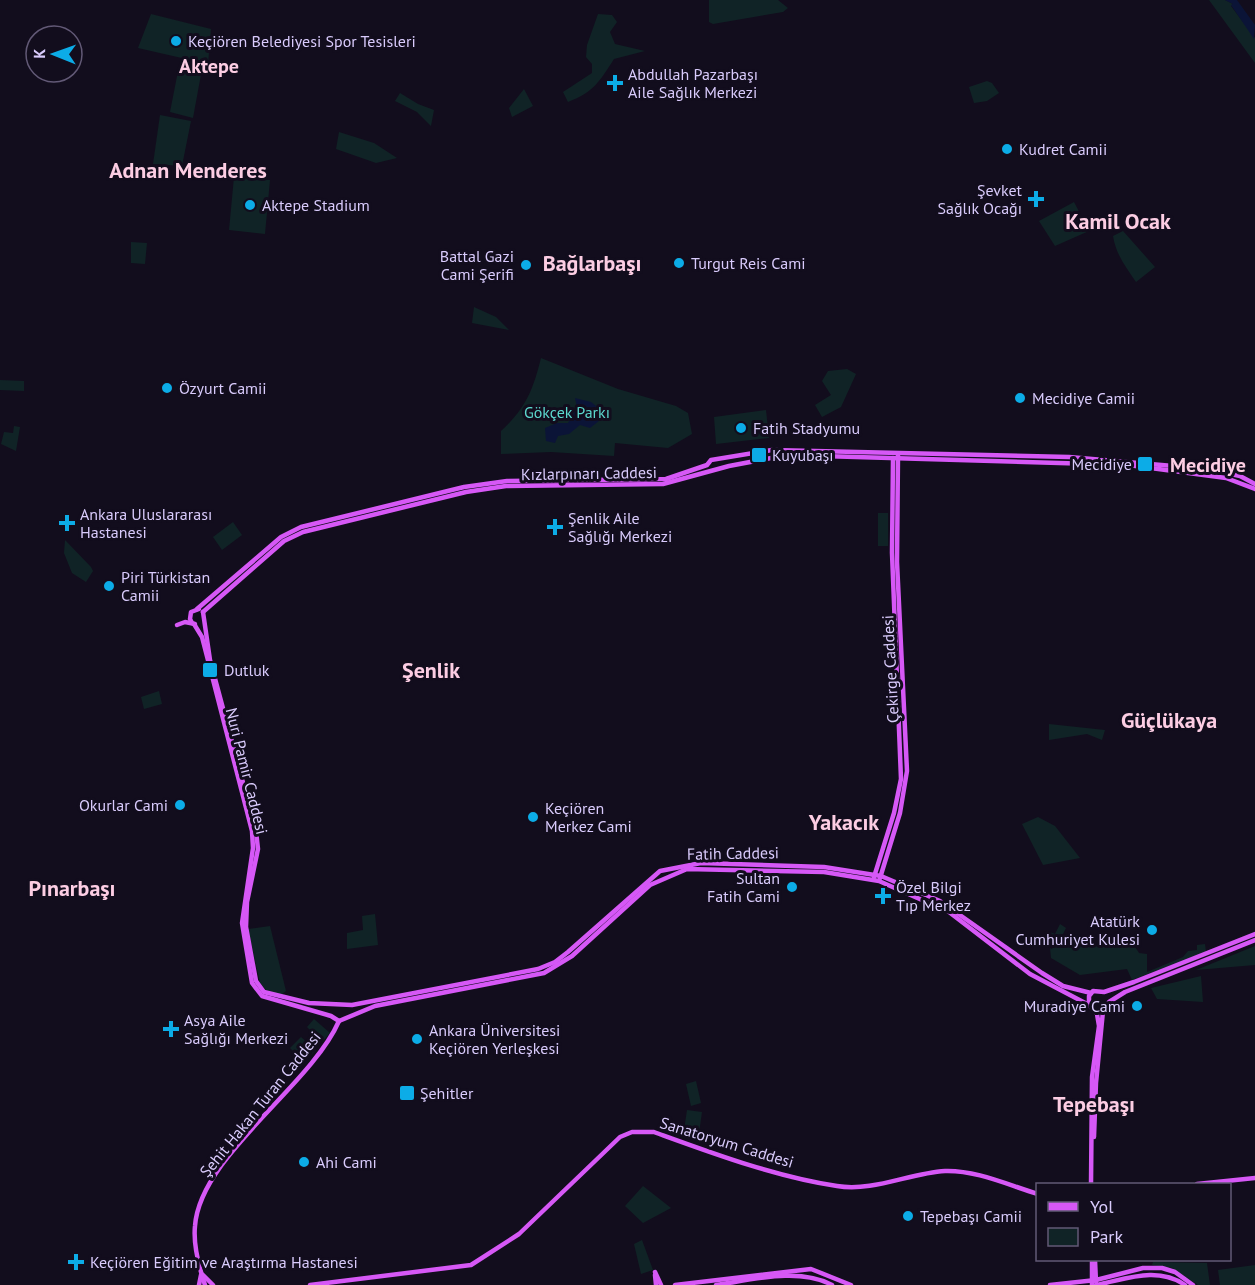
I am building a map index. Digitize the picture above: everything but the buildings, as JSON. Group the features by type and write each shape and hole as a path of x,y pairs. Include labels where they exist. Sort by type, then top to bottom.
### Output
{"main road":[{"name":"Kızlarpınarı Caddesi","path":"190,615 281,537 301,527 464,487 507,481 666,479 707,465 708,461 772,450 1128,465 1226,478 1255,486"},
{"name":"Kızlarpınarı Caddesi","path":"203,612 284,541 303,532 466,492 506,486 663,484 714,470 787,455 895,455"},
{"name":"Çekirge Caddesi","path":"877,878 900,813 907,771 897,562 895,455"},
{"path":"707,465 714,470 717,465 714,460"},
{"path":"197,609 203,612"},
{"name":"Nuri Pamir Caddesi","path":"203,612 210,660 256,831 258,849 243,920 256,981 264,992 292,1000 333,1005"},
{"path":"193,623 190,615 177,625 203,622"},
{"name":"Nuri Pamir Caddesi","path":"193,623 202,637 252,831 253,848 243,920 252,983 262,996 331,1016"},
{"name":"Fatih Caddesi","path":"346,1005 538,969 555,962 653,877 670,868 701,862 791,864 877,878 940,901 1042,974 1063,986 1090,993"},
{"name":"Fatih Caddesi","path":"348,1016 375,1006 544,973 572,956 651,885 687,869 824,872 877,878 943,909 1030,974 1089,1005"},
{"path":"1093,1183 1092,1077 1099,1026 1097,1014 1089,1005 1090,993 1097,990 1104,992 1255,934"},
{"path":"1093,1183 1096,1083 1103,1010 1109,1002 1125,992 1255,940"},
{"path":"1104,992 1109,1002"},
{"path":"338,1003 346,1005 348,1016 339,1021 331,1016 333,1005 338,1003"},
{"path":"1094,1011 1103,1010"},
{"name":"Şehit Hakan Turan Caddesi","path":"201,1272 195,1228 204,1192 221,1165 321,1053 339,1021"},
{"name":"Sanatoryum Caddesi","path":"310,1285 471,1265 519,1234 620,1137 642,1130 741,1162 838,1186 866,1185 942,1171 962,1171 1036,1193"},
{"path":"1214,1183 1255,1178"},
{"path":"1093,1261 1094,1284"},
{"path":"1094,1284 1143,1268 1162,1268 1175,1272 1192,1285"},
{"path":"675,1285 811,1269 851,1285"},
{"path":"199,1285 201,1272"},
{"path":"201,1272 205,1285"},
{"path":"201,1272 213,1285"},
{"path":"656,1285 655,1272 661,1285"},
{"path":"1050,1285 1094,1284 1160,1273 1185,1285"},
{"path":"716,1285 788,1276 810,1276 832,1285"}],"green space":[{"path":"709,0 778,0 788,8 783,12 713,24 709,22"},
{"path":"1209,0 1225,0 1233,4 1231,6 1255,38 1255,63"},
{"name":"Keçiören Belediyesi Spor Tesisleri","path":"151,14 211,29 208,64 138,48"},
{"path":"598,14 612,15 617,22 610,32 615,44 645,51 614,59 590,90 568,102 563,92 592,73 592,64 586,57 587,45"},
{"path":"179,66 202,69 193,118 170,112"},
{"path":"987,81 992,83 999,93 987,101 974,103 969,87"},
{"path":"524,89 533,106 512,117 509,108"},
{"path":"400,93 434,110 431,126 417,112 395,101"},
{"path":"160,115 191,121 182,166 153,164"},
{"path":"339,132 374,143 397,158 376,163 336,149"},
{"name":"Aktepe Stadium","path":"234,177 270,180 265,234 229,230"},
{"path":"1074,202 1089,231 1055,246 1039,221"},
{"path":"1123,231 1155,267 1136,282 1114,243 1113,236"},
{"path":"131,242 147,243 145,264 131,263"},
{"path":"474,307 496,317 509,330 472,323"},
{"name":"Gökçek Parkı","path":"541,358 618,389 676,406 688,413 692,434 668,448 615,443 614,456 551,452 501,454 501,431 523,406 535,380"},
{"path":"847,369 856,374 841,407 822,417 815,405 831,395 822,381 828,371"},
{"path":"0,380 24,381 24,391 0,390"},
{"name":"Fatih Stadyumu","path":"766,410 769,438 716,444 714,417"},
{"path":"14,426 20,427 16,451 1,444 4,432 13,433"},
{"path":"878,513 888,513 888,546 878,546"},
{"path":"233,522 242,535 222,550 213,537"},
{"path":"65,540 93,571 86,582 72,573 64,553"},
{"path":"159,691 162,704 144,709 141,697"},
{"path":"1049,724 1105,730 1102,740 1087,734 1049,740"},
{"path":"1038,817 1055,826 1080,858 1043,865 1022,824"},
{"path":"375,914 378,945 347,949 347,933 363,930 362,916"},
{"path":"1060,924 1066,928 1061,938 1074,943 1094,946 1121,943 1131,945 1139,953 1147,954 1147,972 1183,957 1188,951 1197,950 1197,945 1205,944 1206,952 1132,980 1127,969 1080,975 1051,958 1050,948 1052,949 1057,940 1049,935 1050,932 1055,934"},
{"path":"270,926 286,991 281,995 266,990 260,983 248,929"},
{"path":"1255,946 1255,965 1196,970"},
{"path":"1201,976 1203,1002 1157,999 1151,988"},
{"path":"314,1019 330,1033 322,1042 307,1027"},
{"path":"301,1037 316,1050 304,1062 290,1048"},
{"path":"696,1081 701,1103 691,1106 686,1084"},
{"path":"687,1110 702,1112 698,1140 683,1137"},
{"path":"643,1186 671,1208 643,1223 625,1206"},
{"path":"642,1240 653,1270 641,1274 634,1244"},
{"path":"1153,1262 1207,1263 1210,1285 1198,1285 1172,1268 1152,1265"},
{"path":"1255,1265 1255,1285 1220,1285 1218,1270"}],"water":[{"path":"1225,0 1237,0 1255,25 1254,39 1231,5 1233,4"},
{"path":"575,398 591,402 600,409 599,421 590,428 580,425 569,434 558,436 555,443 546,441 545,428 557,423 568,423 577,407"}],"place":[{"name":"Keçiören Belediyesi Spor Tesisleri","path":"176,41"},
{"name":"Abdullah Pazarbaşı Aile Sağlık Merkezi","path":"615,83"},
{"name":"Kudret Camii","path":"1007,149"},
{"name":"Şevket Sağlık Ocağı","path":"1036,199"},
{"name":"Aktepe Stadium","path":"250,205"},
{"name":"Turgut Reis Cami","path":"679,263"},
{"name":"Battal Gazi Cami Şerifi","path":"526,265"},
{"name":"Özyurt Camii","path":"167,388"},
{"name":"Mecidiye Camii","path":"1020,398"},
{"name":"Fatih Stadyumu","path":"741,428"},
{"name":"Kuyubaşı","path":"759,455"},
{"name":"Mecidiye","path":"1145,464"},
{"name":"Ankara Uluslararası Hastanesi","path":"67,523"},
{"name":"Şenlik Aile Sağlığı Merkezi","path":"555,527"},
{"name":"Piri Türkistan Camii","path":"109,586"},
{"name":"Dutluk","path":"210,670"},
{"name":"Okurlar Cami","path":"180,805"},
{"name":"Keçiören Merkez Cami","path":"533,817"},
{"name":"Sultan Fatih Cami","path":"792,887"},
{"name":"Özel Bilgi Tıp Merkez","path":"883,896"},
{"name":"Atatürk Cumhuriyet Kulesi","path":"1152,930"},
{"name":"Muradiye Cami","path":"1137,1006"},
{"name":"Asya Aile Sağlığı Merkezi","path":"171,1029"},
{"name":"Ankara Üniversitesi Keçiören Yerleşkesi","path":"417,1039"},
{"name":"Şehitler","path":"407,1093"},
{"name":"Ahi Cami","path":"304,1162"},
{"name":"Tepebaşı Camii","path":"908,1216"},
{"name":"Keçiören Eğitim ve Araştırma Hastanesi","path":"76,1262"}],"district":[{"name":"Aktepe","path":"209,66"},
{"name":"Adnan Menderes","path":"188,170"},
{"name":"Kamil Ocak","path":"1118,221"},
{"name":"Bağlarbaşı","path":"592,263"},
{"name":"Mecidiye","path":"1208,465"},
{"name":"Şenlik","path":"431,670"},
{"name":"Güçlükaya","path":"1169,720"},
{"name":"Yakacık","path":"844,822"},
{"name":"Pınarbaşı","path":"72,888"},
{"name":"Tepebaşı","path":"1094,1104"}]}
